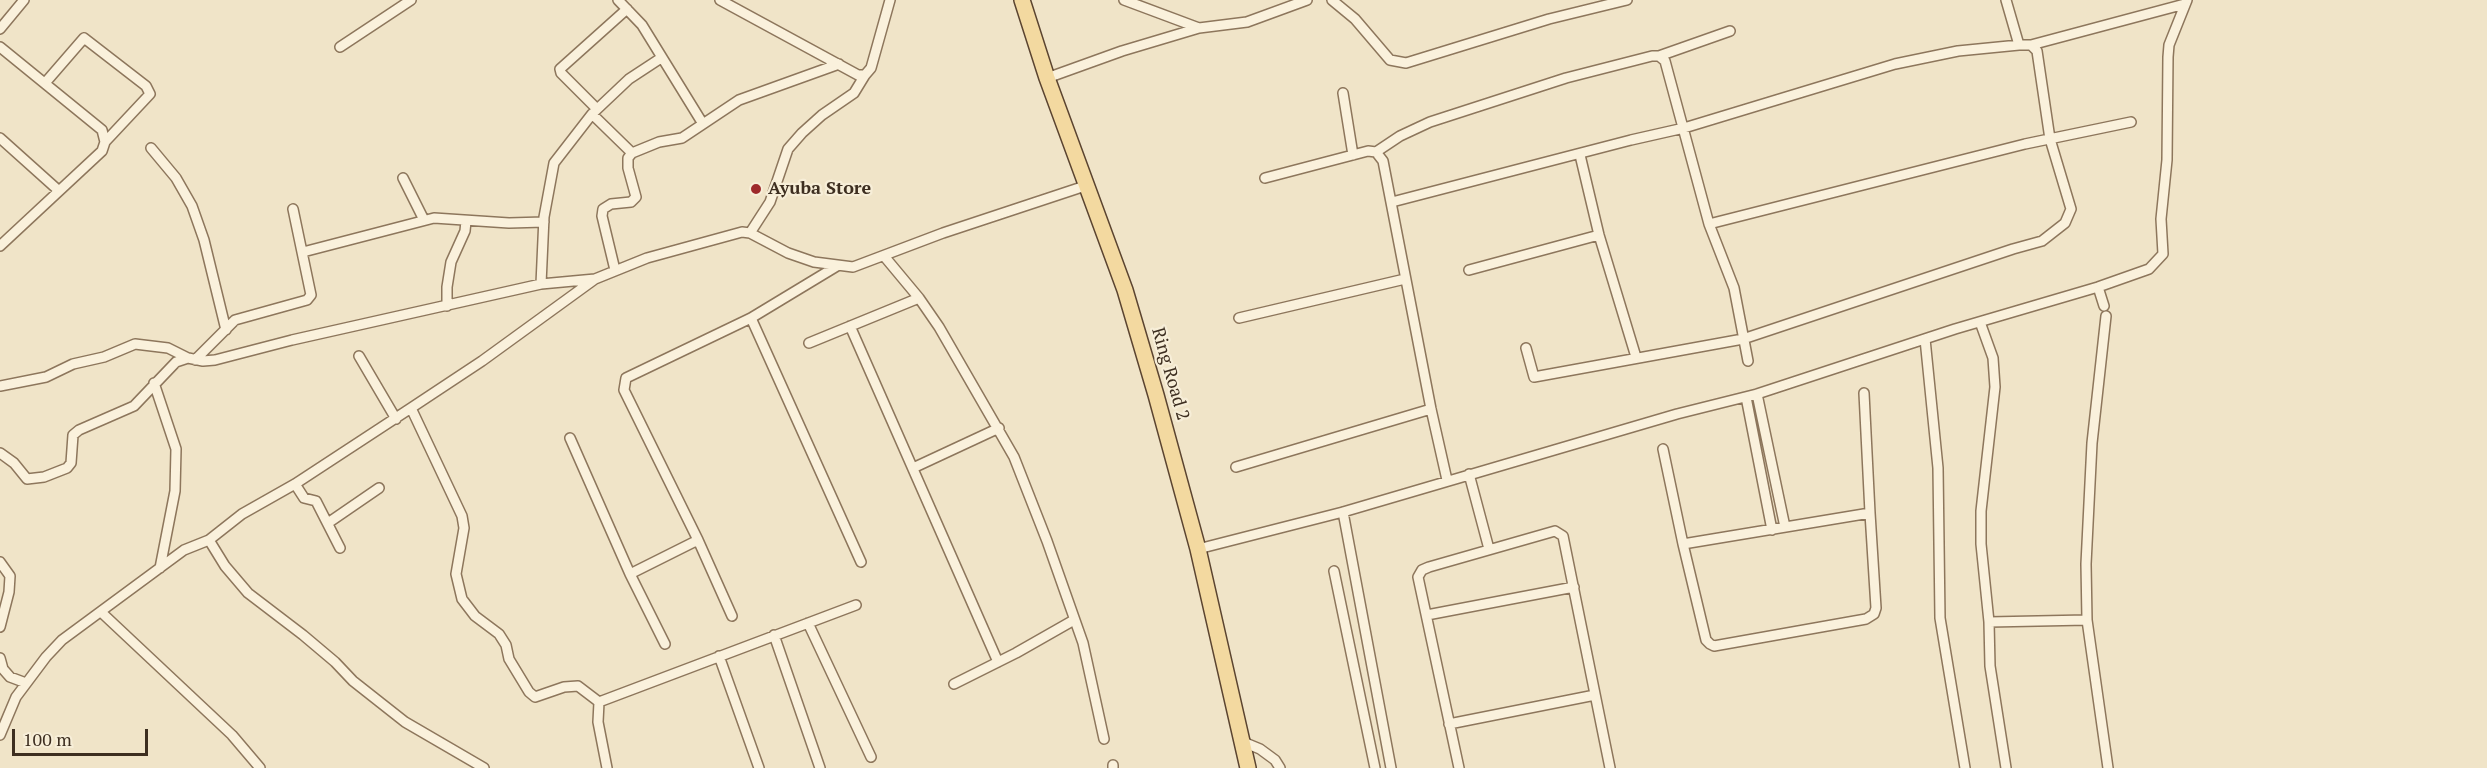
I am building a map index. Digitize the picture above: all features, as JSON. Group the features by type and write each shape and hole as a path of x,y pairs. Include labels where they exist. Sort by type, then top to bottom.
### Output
{"main road":[{"name":"Ring Road 2","path":"1022,0 1047,78 1125,290 1198,549 1248,768"}],"street":[{"path":"0,29 24,0"},
{"path":"340,47 400,3 411,0"},
{"path":"618,0 642,25 703,124"},
{"path":"720,0 858,75 865,75"},
{"path":"750,233 770,202 788,149 822,115 854,93 871,68 890,0"},
{"path":"1124,0 1198,28"},
{"path":"1047,78 1122,51 1198,28 1247,22 1307,0"},
{"path":"1332,0 1355,19 1390,60 1406,63 1549,19 1627,0"},
{"path":"2006,0 2019,45"},
{"path":"1392,202 1684,128 1895,64 1958,51 2031,45 2186,2"},
{"path":"1198,549 1343,512 1468,474 1757,394 2149,269 2160,260 2163,254 2161,219 2167,160 2169,45 2186,2"},
{"path":"627,9 560,69 632,153"},
{"path":"1265,178 1368,151 1376,152 1400,136 1430,122 1566,78 1659,56 1730,31"},
{"path":"0,246 102,151 105,142 150,94 146,86 84,38 45,83"},
{"path":"1526,348 1534,377 1743,339 2048,238 2065,224 2071,209 2050,139 2037,51 2031,45"},
{"path":"0,47 102,130 105,142"},
{"path":"1659,56 1665,61 1709,224 1734,288 1748,361"},
{"path":"541,284 544,222 554,163 595,111 628,79 661,58"},
{"path":"615,270 602,216 603,209 611,204 631,202 636,197 628,168 628,158 632,153 659,142 682,138 739,100 838,64"},
{"path":"1343,93 1353,155"},
{"path":"1709,224 2050,139 2131,122"},
{"path":"0,138 58,190"},
{"path":"151,148 176,178 192,206 204,240 226,330"},
{"path":"1376,152 1383,161 1392,202 1431,409 1447,480"},
{"path":"1580,155 1599,235 1636,357"},
{"path":"403,178 424,220"},
{"path":"0,735 16,697 62,640 184,550 209,540 242,514 295,484 396,418 482,361 595,279 647,258 742,232 750,233 788,253 814,262 854,267 943,233 1088,185"},
{"path":"191,359 237,319 307,300 311,296 293,209"},
{"path":"303,252 424,220 544,222"},
{"path":"447,306 447,286 451,262 465,231 466,221"},
{"path":"0,230 9,238"},
{"path":"1469,270 1599,235"},
{"path":"884,256 919,298 999,428 1023,478 1083,643 1104,739"},
{"path":"732,616 698,540 624,390 626,378 751,318 837,266"},
{"path":"0,453 14,463 27,479 44,477 68,468 71,463 73,435 79,430 134,406 176,362 191,359 215,360 292,340 541,284 595,279"},
{"path":"1239,318 1406,279"},
{"path":"2098,287 2104,306"},
{"path":"810,344 919,298"},
{"path":"2106,316 2092,443 2086,564 2087,620 2108,768"},
{"path":"751,318 861,562"},
{"path":"1980,322 1993,358 1995,387 1981,511 1990,666 2006,768"},
{"path":"850,326 998,662"},
{"path":"1925,339 1938,468 1940,618 1965,768"},
{"path":"0,386 46,377 73,364 104,357 135,344 168,348 191,359"},
{"path":"358,356 396,418"},
{"path":"154,383 176,449 176,491 160,568"},
{"path":"1663,449 1706,640 1714,646 1870,617 1876,608 1864,393"},
{"path":"1757,394 1785,527"},
{"path":"1746,397 1772,530"},
{"path":"411,408 462,516 464,528 456,574 462,599 475,616 499,634 506,645 509,659 529,692 535,697 564,687 578,686 599,702"},
{"path":"1236,466 1431,409"},
{"path":"913,468 999,428"},
{"path":"570,438 630,574 665,644"},
{"path":"1468,474 1489,549"},
{"path":"295,484 304,498 316,501 340,548"},
{"path":"328,523 380,489"},
{"path":"1343,512 1391,768"},
{"path":"1683,544 1870,513"},
{"path":"1458,768 1418,577 1422,570 1556,531 1563,536 1610,768"},
{"path":"209,540 225,566 248,593 276,617 303,635 353,681 405,722 483,768"},
{"path":"630,574 698,540"},
{"path":"0,562 10,576 9,592 0,627"},
{"path":"1334,571 1375,768"},
{"path":"1426,615 1574,587"},
{"path":"599,702 856,605"},
{"path":"101,612 232,735 260,768"},
{"path":"954,684 1074,620"},
{"path":"1989,622 2087,620"},
{"path":"808,623 871,757"},
{"path":"774,635 820,768"},
{"path":"719,656 759,768"},
{"path":"0,658 3,669 10,677 26,683"},
{"path":"1449,724 1595,694"},
{"path":"599,702 598,722 607,768"},
{"path":"1243,742 1260,749 1275,760 1280,768"}],"place":[{"name":"Ayuba Store","path":"756,189"}]}
